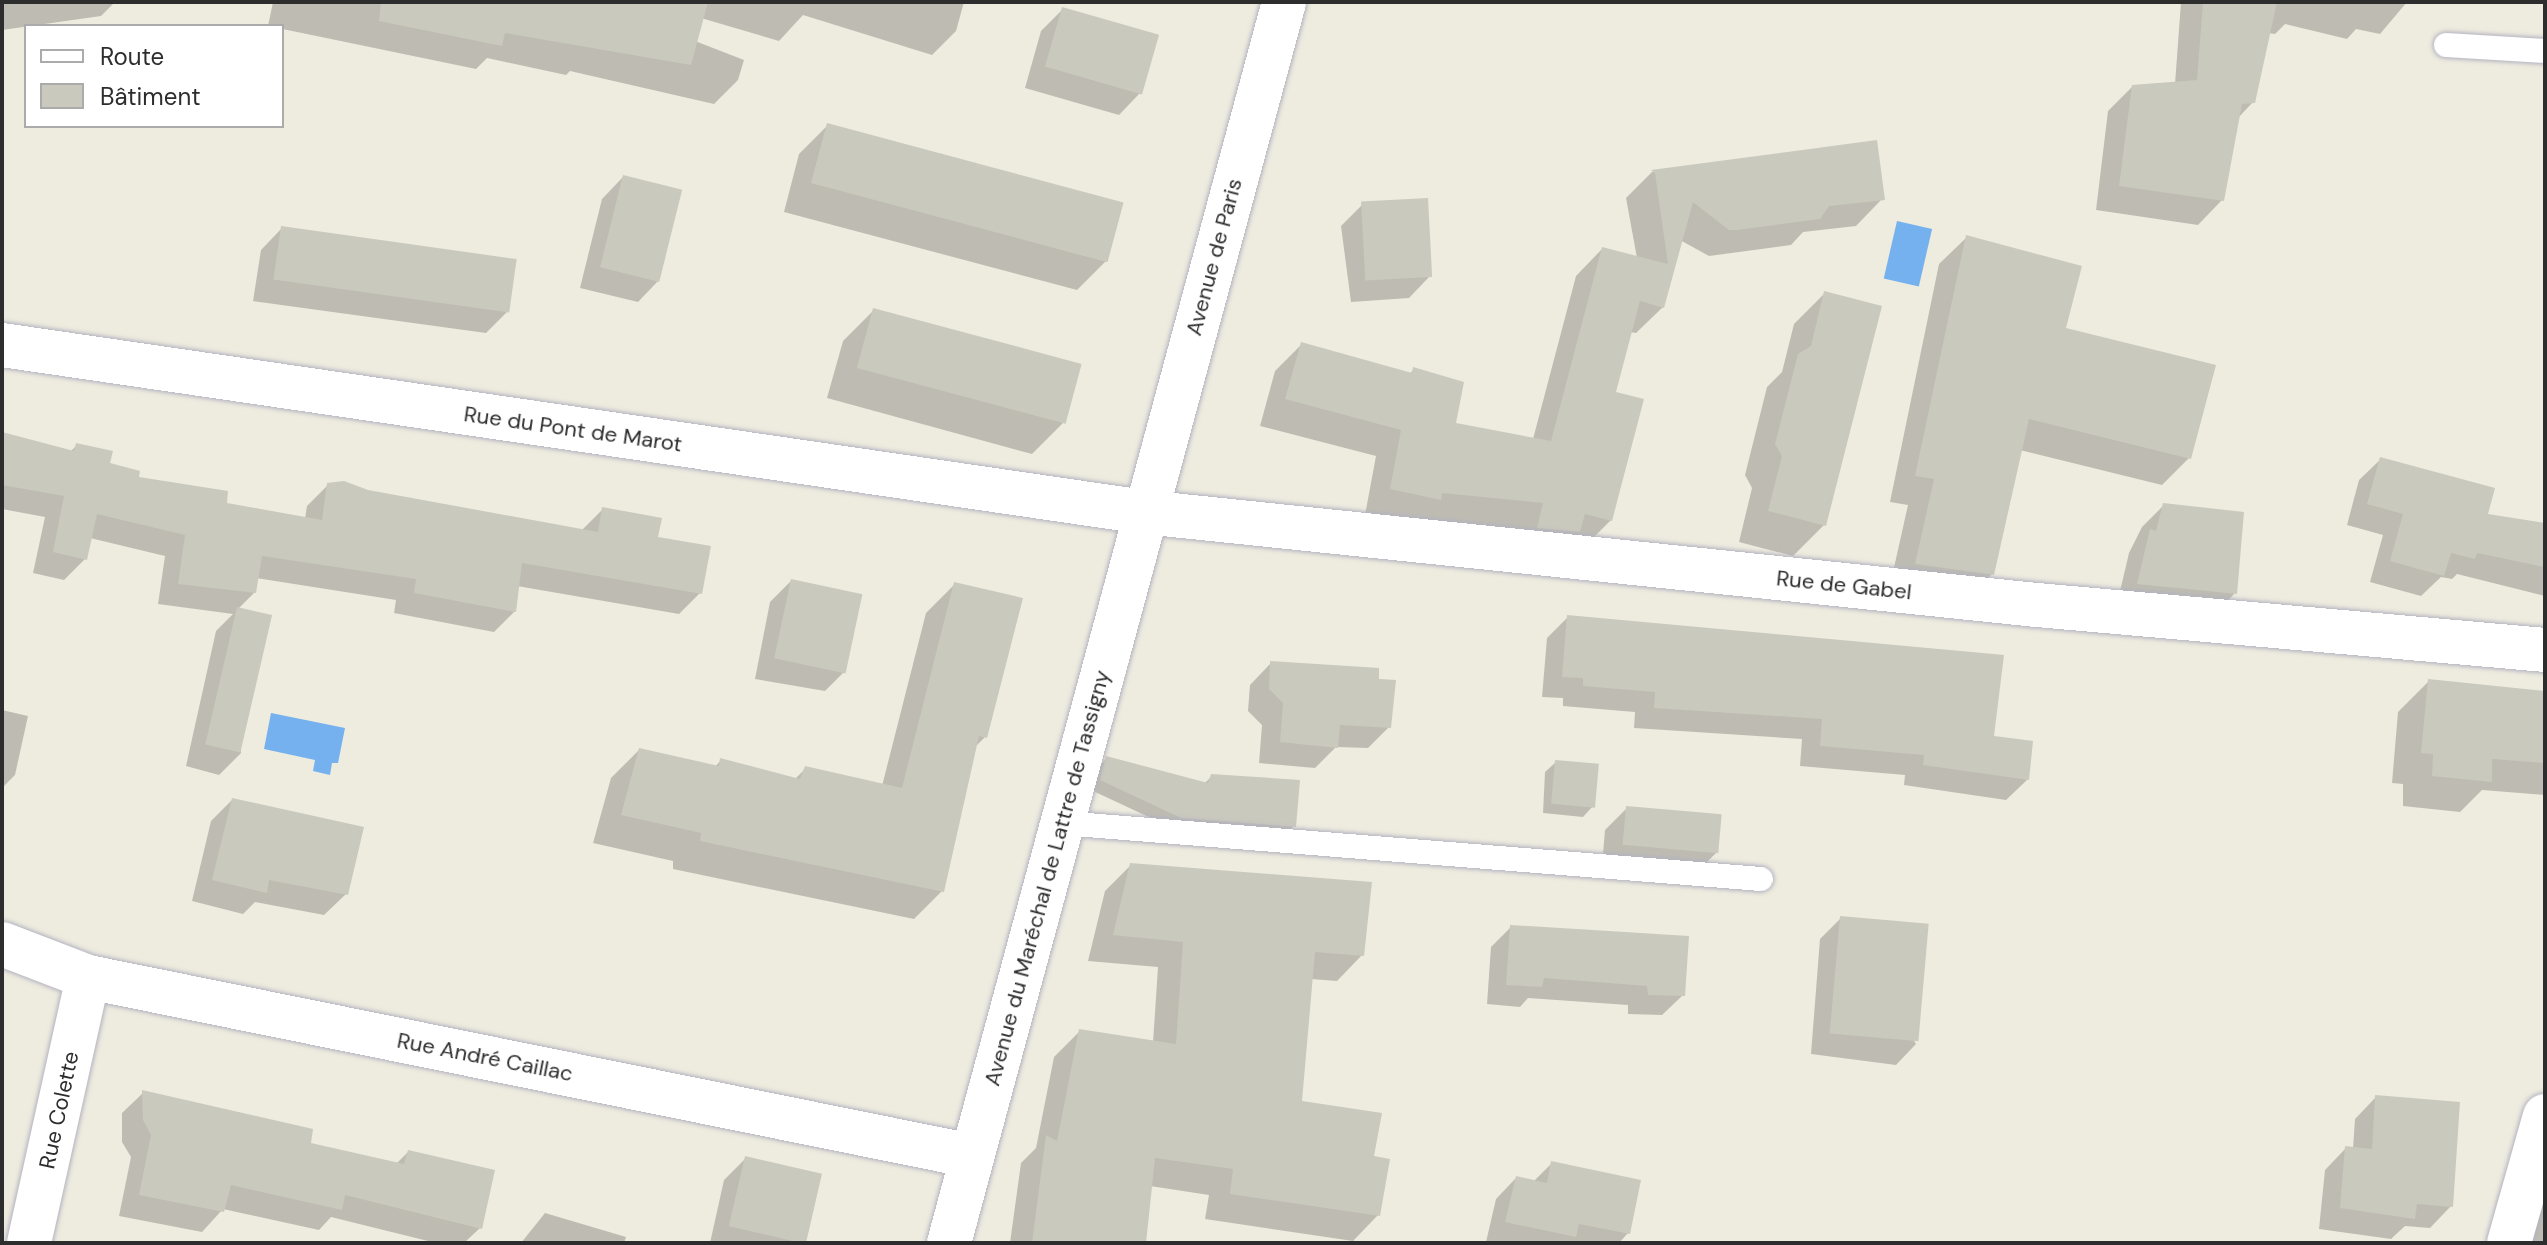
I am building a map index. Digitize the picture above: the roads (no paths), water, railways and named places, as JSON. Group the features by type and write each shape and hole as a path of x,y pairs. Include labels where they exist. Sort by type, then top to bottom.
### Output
{"street":[{"name":"Avenue de Paris","path":"1144,512 1284,2"},
{"name":"Rue du Pont de Marot","path":"2,345 1144,512"},
{"name":"Rue de Gabel","path":"1144,512 2037,605 2545,650"},
{"name":"Avenue du Maréchal de Lattre de Tassigny","path":"949,1243 1144,512"},
{"name":"Rue André Caillac","path":"2,944 88,977 972,1156"},
{"name":"Rue Colette","path":"29,1243 88,977"},
{"path":"2509,1243 2545,1116"}],"lane":[{"path":"2446,45 2545,51"},
{"path":"1062,823 1761,879"}],"water":[{"path":"1897,221 1932,229 1919,287 1884,278"},
{"path":"271,713 345,728 338,763 332,763 330,775 313,771 315,760 264,749"}]}
